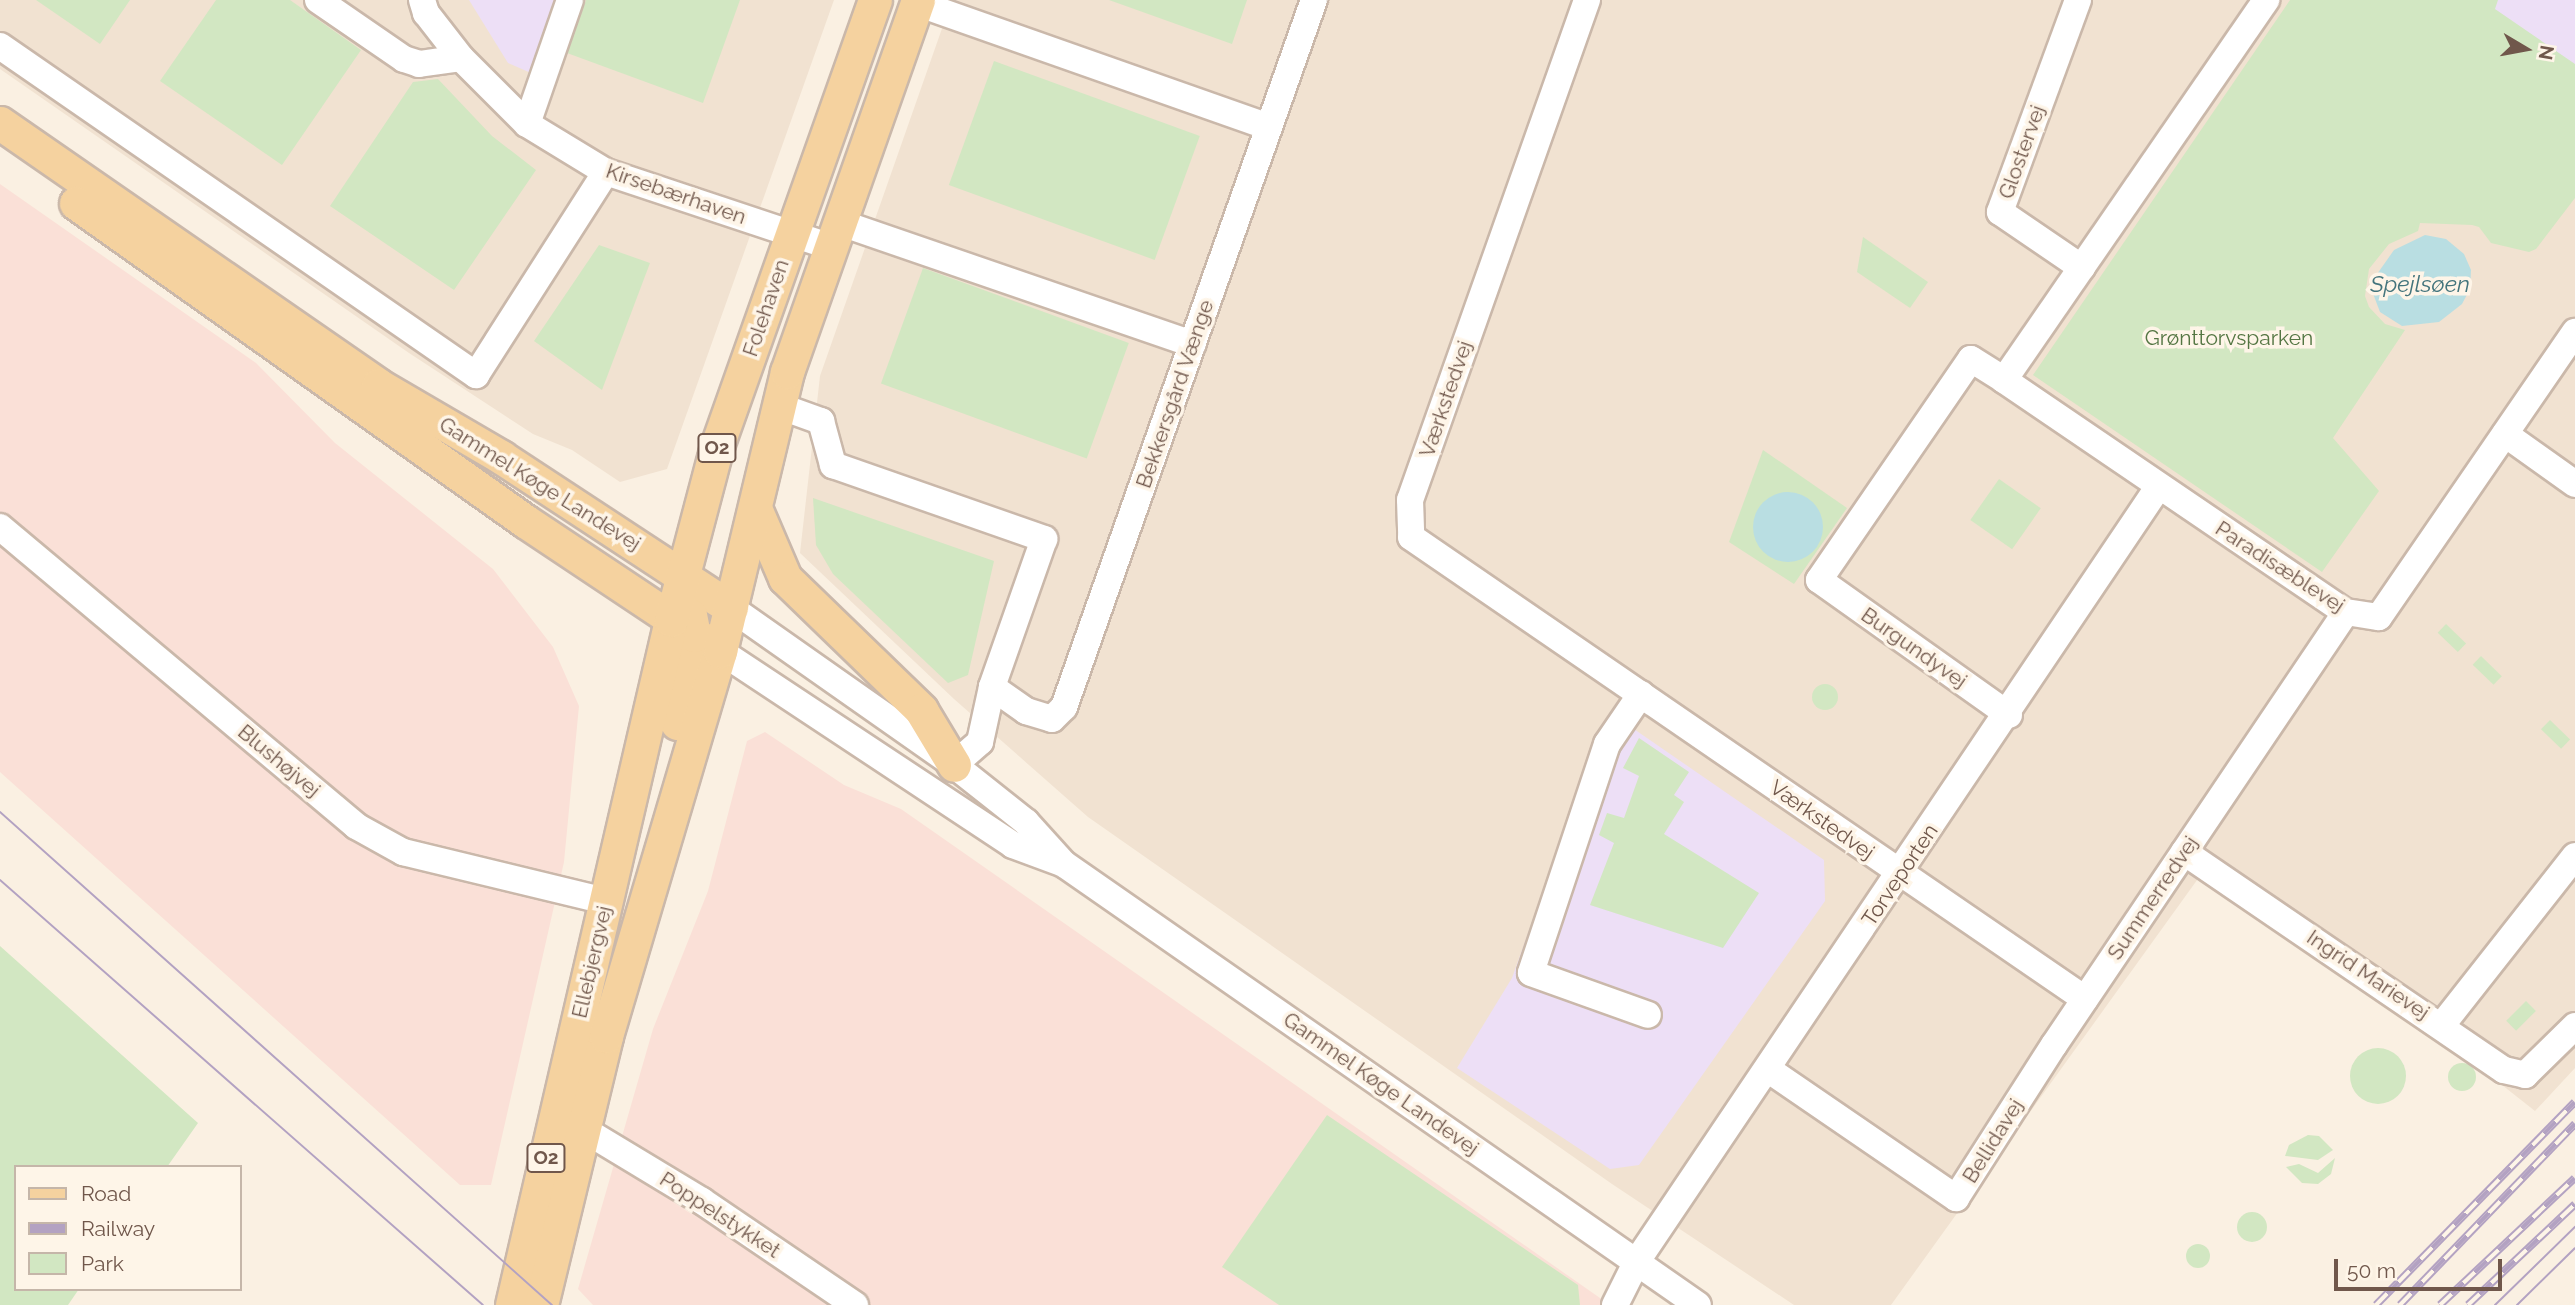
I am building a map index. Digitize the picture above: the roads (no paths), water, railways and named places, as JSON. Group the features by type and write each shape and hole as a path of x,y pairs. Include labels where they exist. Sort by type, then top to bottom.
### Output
{"main road":[{"name":"Folehaven","path":"695,635 693,582 717,446 874,0"},
{"name":"Folehaven","path":"695,635 731,608 779,406 834,234 917,2"},
{"name":"Gammel Køge Landevej","path":"0,123 378,385 501,457 731,608"},
{"name":"Gammel Køge Landevej","path":"0,150 695,635"},
{"path":"755,508 785,578 921,710 954,765"},
{"path":"693,582 695,635"},
{"name":"Ellebjergvej","path":"512,1305 606,901 695,635"},
{"name":"Ellebjergvej","path":"541,1305 606,1036 695,635"}],"street":[{"path":"318,0 404,59 419,64 460,58"},
{"name":"Kirsebærhaven","path":"422,0 426,13 460,58 527,124 606,172 792,234 834,234"},
{"path":"527,124 570,0"},
{"name":"Bekkersgård Vænge","path":"992,687 1026,711 1052,719 1064,707 1314,0"},
{"name":"Værkstedvej","path":"1587,0 1410,500 1411,537 1900,874"},
{"name":"Glostervej","path":"2078,0 2000,212 2082,268"},
{"path":"2004,380 2266,0"},
{"name":"Folehaven","path":"917,2 1269,127"},
{"path":"0,46 476,374 606,172"},
{"path":"834,234 1193,344"},
{"name":"Paradisæblevej","path":"1819,580 1970,359 2346,612 2379,617 2575,332"},
{"path":"779,406 821,421 833,465 1044,539 992,687 980,742 954,765"},
{"path":"2505,434 2575,484"},
{"name":"Torveporten","path":"1615,1305 1637,1261 2009,715 2160,486"},
{"name":"Blushøjvej","path":"0,527 356,826 403,852 606,901"},
{"name":"Burgundyvej","path":"1819,580 2009,715"},
{"name":"Gammel Køge Landevej","path":"731,608 954,765 1026,822 1064,864 1698,1305"},
{"name":"Summerredvej","path":"2085,999 2346,612"},
{"name":"Gammel Køge Landevej","path":"695,635 1013,845 1064,864"},
{"path":"1641,694 1607,744 1531,973 1648,1015"},
{"name":"Ingrid Marievej","path":"2184,852 2442,1025 2575,856"},
{"path":"1900,874 2085,999"},
{"name":"Bellidavej","path":"1769,1070 1956,1198 2085,999"},
{"path":"2442,1025 2504,1070 2525,1075 2575,1026"},
{"name":"Poppelstykket","path":"583,1129 702,1201 855,1305"}],"water":[{"name":"Spejlsøen","path":"2425,235 2446,239 2464,254 2471,270 2470,289 2462,304 2439,322 2402,326 2380,312 2372,291 2375,277 2394,250"},
{"path":"1788,492 1807,498 1817,508 1823,527 1817,546 1807,556 1788,562 1769,556 1759,546 1753,527 1759,508 1769,498"}],"tram line":[{"path":"0,812 552,1305"},
{"path":"0,880 483,1305"},
{"path":"2495,1305 2575,1227"},
{"path":"2517,1305 2575,1248"}],"railway":[{"path":"2376,1305 2575,1102"},
{"path":"2400,1305 2575,1124"},
{"path":"2440,1305 2575,1178"},
{"path":"2468,1305 2575,1204"}],"park label":[{"name":"Grønttorvsparken","path":"2229,338"}]}
